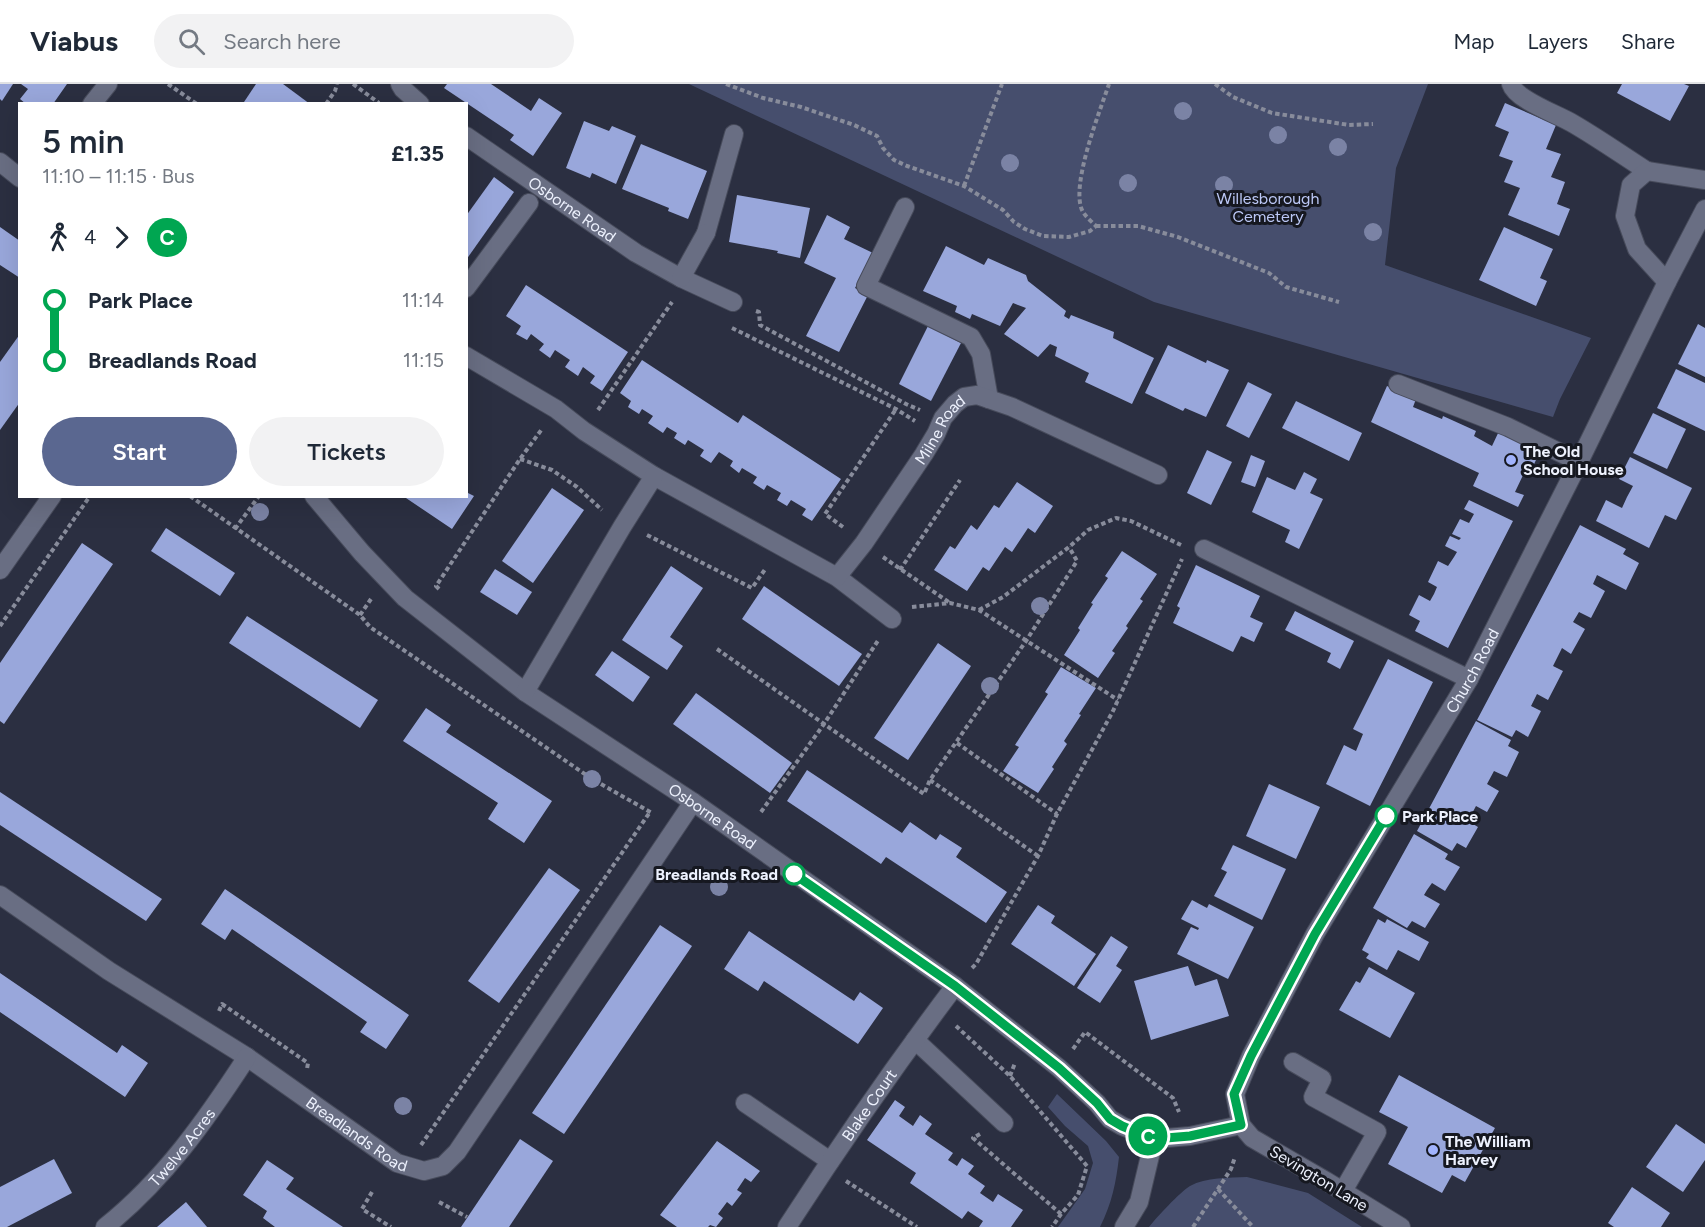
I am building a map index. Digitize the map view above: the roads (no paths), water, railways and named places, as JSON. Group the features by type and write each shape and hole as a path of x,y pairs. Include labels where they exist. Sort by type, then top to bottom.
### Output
{"street":[{"path":"94,102 108,84"},
{"path":"400,84 418,102"},
{"path":"1511,84 1513,90 1522,96 1571,122 1647,171 1705,180"},
{"path":"681,278 706,232 734,134"},
{"name":"Osborne Road","path":"468,137 636,253 681,278 733,302"},
{"path":"0,162 18,175"},
{"path":"1647,171 1631,185 1625,216 1637,249 1666,282"},
{"path":"468,285 530,203"},
{"path":"905,207 866,286 971,337 981,354 989,399"},
{"name":"Church Road","path":"1241,1125 1234,1094 1251,1056 1315,934 1469,679 1579,462 1666,282 1705,209"},
{"path":"468,357 556,409 584,431 654,476 837,577 892,619"},
{"path":"1398,384 1508,427 1579,462"},
{"name":"Milne Road","path":"837,577 864,543 955,404 964,397 977,395 1012,406 1158,475"},
{"path":"525,692 654,476"},
{"path":"0,570 51,498"},
{"name":"Osborne Road","path":"316,498 362,553 405,598 525,692 693,802 955,986 1059,1068 1097,1103 1110,1119 1154,1139"},
{"path":"1195,548 1469,679"},
{"name":"Breadlands Road","path":"0,895 109,971 247,1057 397,1163 424,1171 442,1166 457,1152 693,802"},
{"name":"Blake Court","path":"787,1227 827,1164 955,986"},
{"path":"915,1040 1004,1123"},
{"name":"Twelve Acres","path":"105,1227 161,1176 189,1141 247,1057"},
{"path":"1293,1062 1322,1078 1313,1097 1377,1132 1343,1191"},
{"path":"745,1103 827,1164"},
{"path":"1124,1227 1139,1202 1154,1139 1190,1136 1241,1125"},
{"name":"Sevington Lane","path":"1241,1125 1252,1138 1401,1227"}],"place":[{"name":"The Old School House","path":"1511,460"},
{"name":"Park Place","path":"1386,816"},
{"name":"Breadlands Road","path":"794,874"},
{"name":"The William Harvey","path":"1433,1150"}],"park label":[{"name":"Willesborough Cemetery","path":"1268,207"}]}
